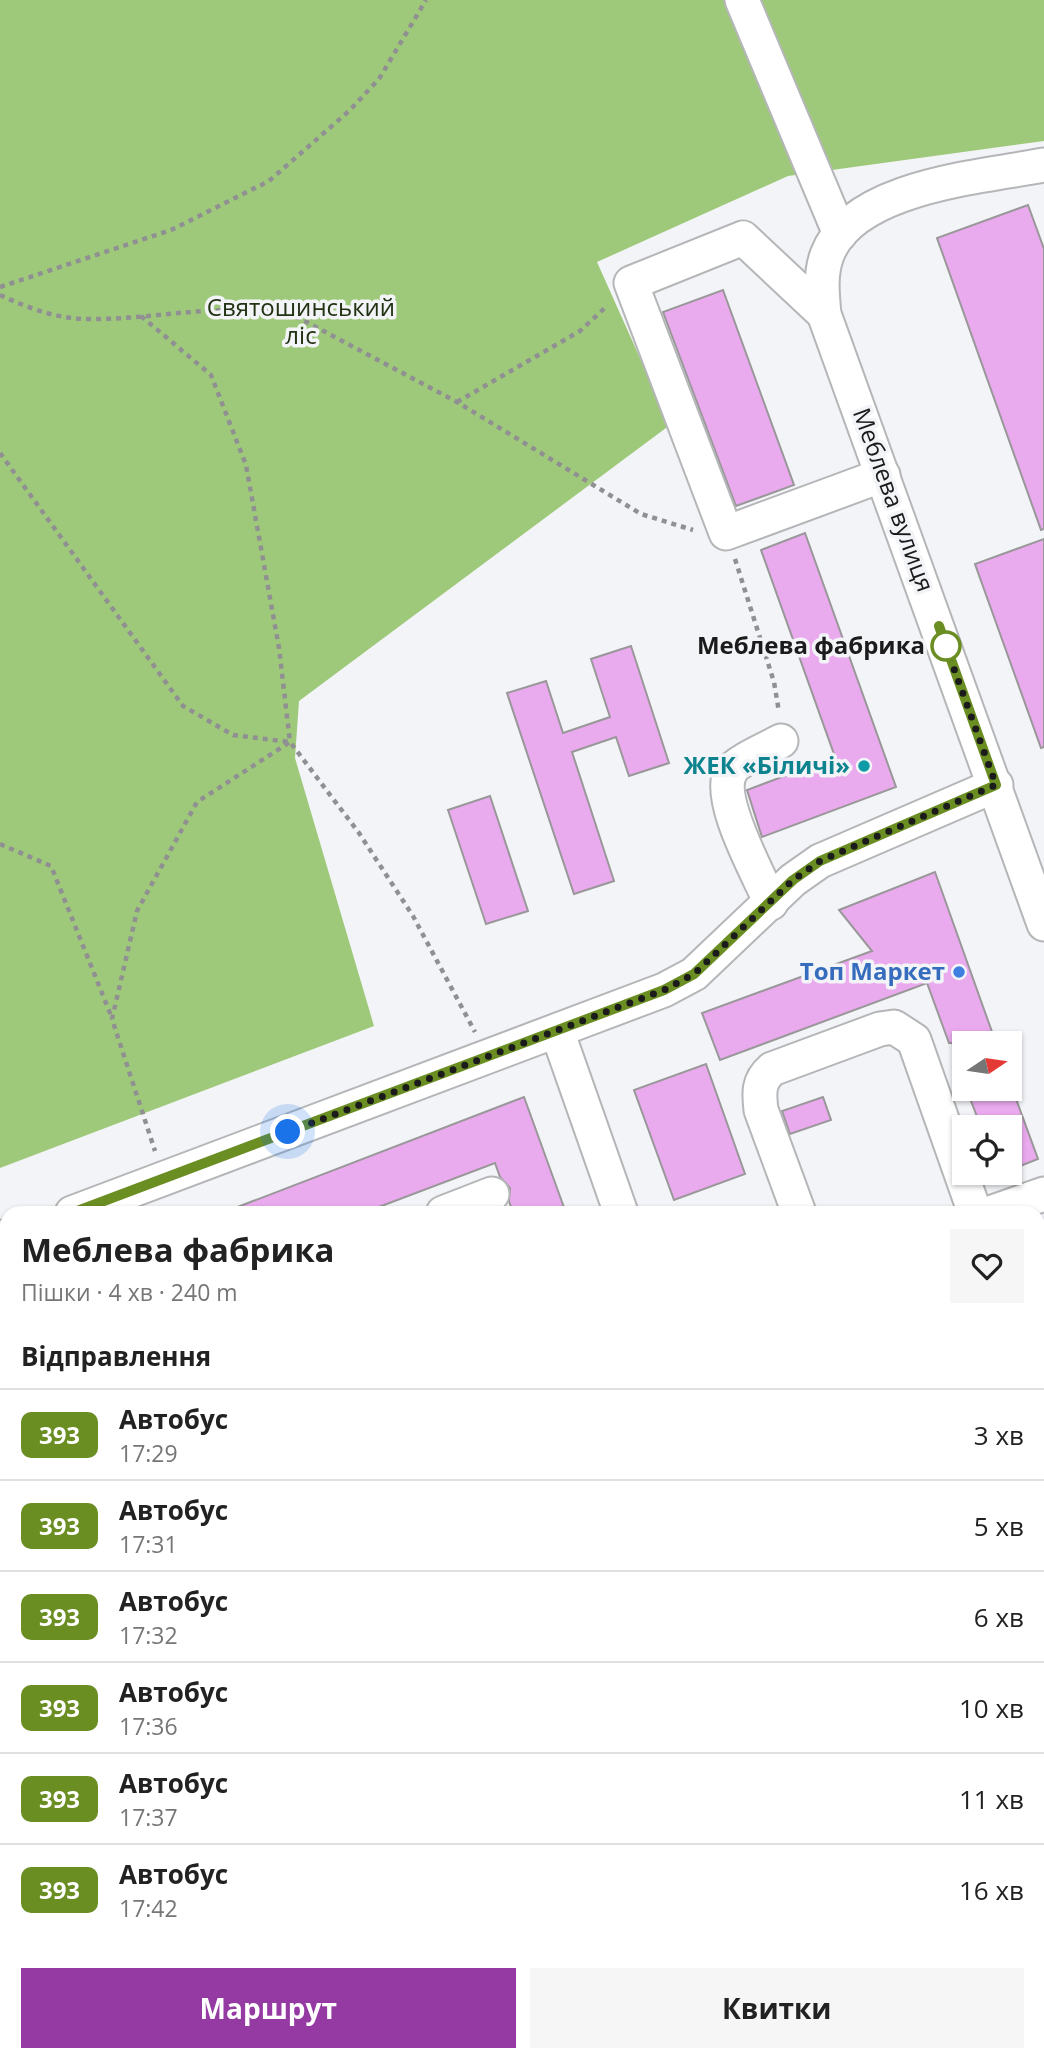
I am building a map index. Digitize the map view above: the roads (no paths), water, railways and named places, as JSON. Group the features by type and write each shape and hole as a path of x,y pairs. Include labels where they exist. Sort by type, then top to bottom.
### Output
{"street":[{"path":"742,0 840,234 864,213 911,192 1044,165"},
{"name":"Меблева вулиця","path":"840,234 827,254 822,277 824,314 996,785 1044,925"},
{"path":"824,314 743,238 631,283 726,533 883,475"},
{"path":"771,903 733,816 727,782 732,769 781,741"},
{"path":"100,1206 164,1179 664,990 694,974 793,880 820,861 996,785"},
{"path":"796,1206 761,1110 759,1093 763,1077 772,1069 880,1029 894,1027 914,1040 973,1206"},
{"path":"557,1031 619,1206"},
{"path":"463,1206 492,1194"},
{"path":"1010,1206 1044,1194"}],"place":[{"name":"Меблева фабрика","path":"946,646"},
{"name":"ЖЕК «Біличі»","path":"864,766"},
{"name":"Топ Маркет","path":"959,972"}],"park label":[{"name":"Святошинський ліс","path":"301,322"}]}
